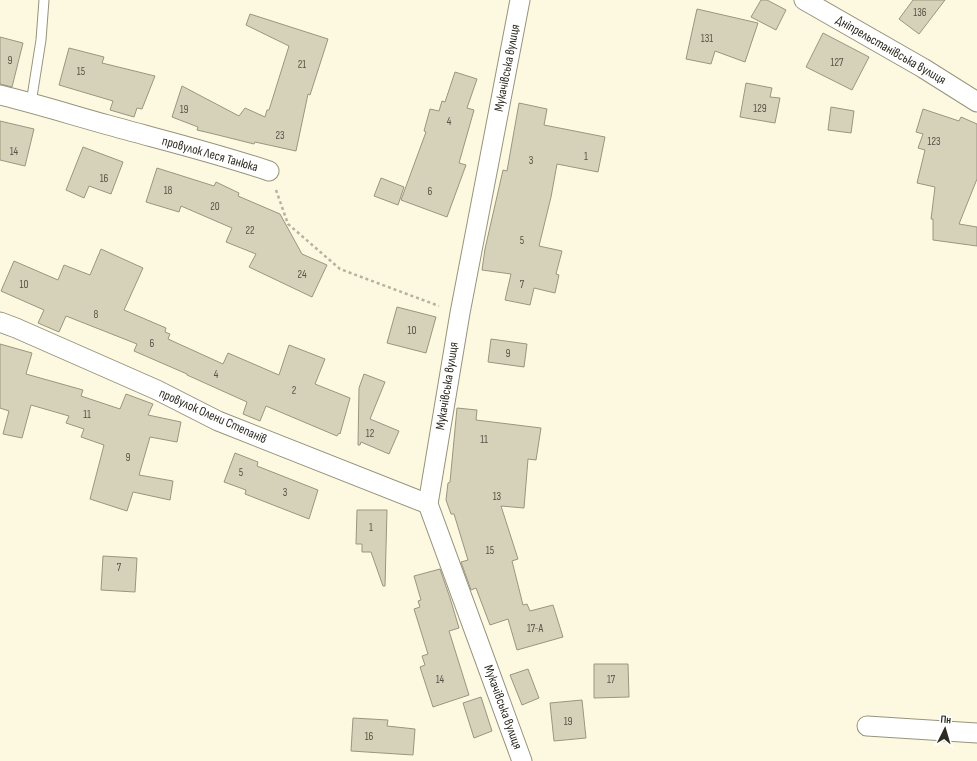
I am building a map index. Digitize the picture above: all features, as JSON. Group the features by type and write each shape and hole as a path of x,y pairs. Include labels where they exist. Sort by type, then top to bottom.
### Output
{"street":[{"name":"Мукачівська вулиця","path":"520,0 460,313 428,504 522,761"},
{"name":"Дніпрельстанівська вулиця","path":"804,0 923,68 977,102"},
{"name":"провулок Леся Танюка","path":"0,96 222,155 269,171"},
{"name":"провулок Олени Степанів","path":"0,322 150,387 218,421 428,504"},
{"path":"867,726 977,733"}],"lane":[{"path":"31,103 41,40 44,0"}],"path":[{"name":"провулок Леся Танюка","path":"269,171 288,224 340,269 460,313"}],"building":[{"path":"761,0 767,0 786,10 776,30 751,17"},
{"path":"913,0 945,0 919,34 899,19"},
{"path":"697,9 758,23 745,62 715,51 711,64 686,59"},
{"path":"250,14 328,39 310,95 308,94 296,151 255,142 254,144 197,130 198,127 172,117 182,86 239,116 245,108 265,117 267,110 269,110 289,46 246,25"},
{"path":"823,33 869,57 852,90 806,67"},
{"path":"0,37 23,43 12,87 0,84"},
{"path":"69,48 104,57 102,63 155,76 142,109 137,108 134,117 110,110 113,101 59,85"},
{"path":"455,72 477,79 467,108 474,110 459,163 466,165 447,217 401,200 426,132 424,131 430,109 439,111 442,101 445,102"},
{"path":"746,83 772,88 770,97 780,98 775,123 740,117"},
{"path":"519,103 547,109 544,125 605,137 598,172 557,164 551,197 539,246 562,251 556,274 559,275 555,293 534,288 530,305 505,300 511,274 482,270 485,249 503,170 507,171"},
{"path":"831,107 854,111 851,133 828,130"},
{"path":"923,109 959,121 961,117 977,124 977,179 959,224 977,227 977,246 933,240 933,219 931,219 935,187 917,183 925,150 918,148 923,134 916,132"},
{"path":"0,121 34,129 25,166 0,160"},
{"path":"83,147 123,162 111,194 89,186 84,198 66,190"},
{"path":"157,168 214,186 216,182 239,193 238,196 280,214 302,254 327,265 312,297 249,267 256,254 226,242 232,228 181,206 179,212 146,202"},
{"path":"381,178 404,187 398,205 374,196"},
{"path":"101,249 143,268 124,310 166,328 165,332 170,334 168,339 223,364 228,353 279,375 289,345 325,359 315,384 350,398 340,434 339,433 337,436 266,406 260,421 243,414 247,402 134,351 137,344 66,316 59,332 38,323 44,310 1,291 14,261 58,280 64,265 90,275"},
{"path":"397,307 436,317 426,353 387,343"},
{"path":"491,339 527,344 524,367 488,362"},
{"path":"0,344 32,353 26,374 83,390 81,396 120,409 126,394 153,404 148,415 181,422 177,442 150,437 139,475 173,481 170,500 133,492 127,511 90,499 104,445 81,437 84,429 66,423 69,416 31,405 22,438 3,434 9,411 0,408"},
{"path":"364,374 385,382 370,419 399,431 389,454 361,442 360,445 358,445 359,388"},
{"path":"457,408 477,410 476,420 541,428 536,460 528,459 524,508 501,506 518,559 512,561 523,605 527,604 530,611 553,605 563,637 517,650 508,619 490,625 476,588 471,590 461,562 468,560 454,514 451,514 446,500 448,483 450,482"},
{"path":"235,453 258,462 257,466 318,490 309,519 245,494 246,490 224,482"},
{"path":"357,510 387,510 385,586 383,586 371,552 362,552 362,544 356,544"},
{"path":"103,556 137,558 135,592 101,590"},
{"path":"440,569 459,628 449,631 469,695 433,707 420,667 425,665 422,656 428,654 414,609 420,607 418,601 421,600 414,576"},
{"path":"594,664 628,664 629,697 594,698"},
{"path":"528,669 539,698 522,705 510,675"},
{"path":"481,697 492,731 474,738 463,703"},
{"path":"582,700 586,738 554,741 550,703"},
{"path":"353,718 388,720 387,726 415,729 413,755 351,751"}]}
